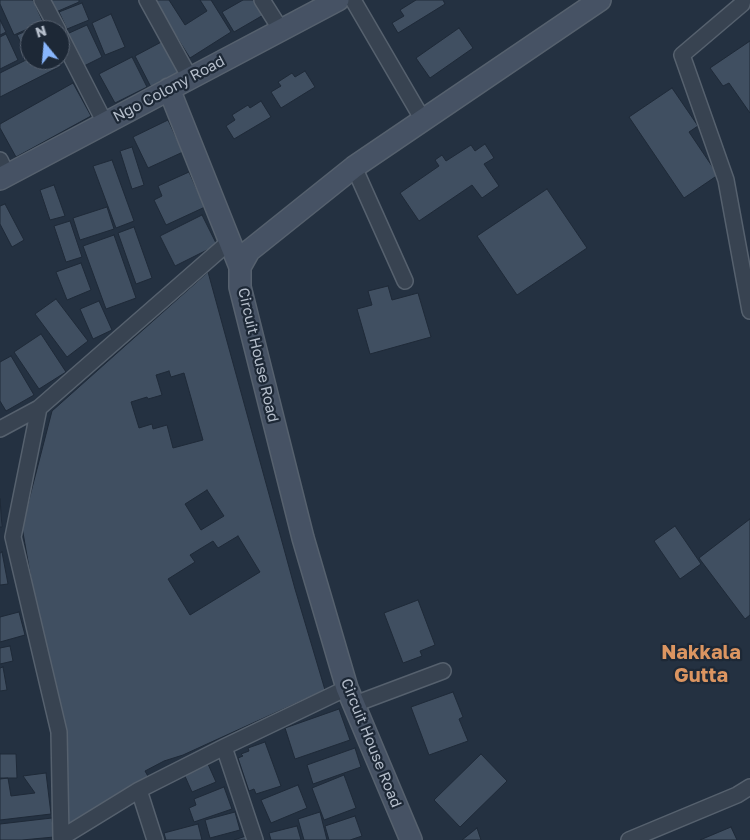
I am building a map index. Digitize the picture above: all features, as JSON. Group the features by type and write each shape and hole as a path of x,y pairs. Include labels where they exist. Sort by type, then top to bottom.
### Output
{"street":[{"path":"42,0 53,20"},
{"path":"147,0 190,78"},
{"path":"262,0 281,30"},
{"name":"Ngo Colony Road","path":"2,171 105,123 338,0"},
{"path":"354,0 423,120"},
{"name":"Circuit House Road","path":"411,840 351,696 303,538 240,287 240,267 249,251 354,167 600,0"},
{"path":"743,0 742,4 682,55 726,180 750,311"},
{"path":"70,55 105,123"},
{"path":"169,89 240,267"},
{"path":"354,167 405,281"},
{"path":"0,429 39,408 229,242"},
{"path":"39,408 13,538 60,732 60,838 139,790 224,747 351,696 444,671"},
{"path":"224,747 255,840"},
{"path":"629,840 737,795 750,787"},
{"path":"139,790 155,840"}],"building":[{"path":"0,0 33,0 42,20 20,20 20,32 14,35"},
{"path":"51,0 79,0 79,2 56,12"},
{"path":"155,0 169,0 185,25 207,11 200,0 211,0 231,32 190,58"},
{"path":"243,0 256,0 265,14 234,32 222,12"},
{"path":"416,0 443,0 445,4 398,33 392,23 404,16 400,10"},
{"path":"82,3 89,20 70,28 70,20 63,20 59,12"},
{"path":"111,14 125,47 105,55 92,23"},
{"path":"0,20 6,32 0,35"},
{"path":"87,25 102,57 82,67 70,41 70,33"},
{"path":"459,28 473,48 430,78 416,58"},
{"path":"6,34 18,60 0,69 0,37"},
{"path":"167,39 185,73 153,91 135,56"},
{"path":"750,41 750,113 729,83 723,86 710,68"},
{"path":"132,57 147,87 115,103 99,74"},
{"path":"20,63 20,70 53,70 0,97 0,73"},
{"path":"305,71 315,87 281,108 271,92 281,86 278,82 292,73 295,77"},
{"path":"73,83 91,116 16,157 0,128 0,124"},
{"path":"672,88 698,126 689,132 718,175 684,198 629,117"},
{"path":"261,101 271,117 234,139 226,126 235,120 232,115 248,105 250,108"},
{"path":"168,120 183,152 148,168 133,137"},
{"path":"485,144 494,158 484,164 499,186 482,198 472,185 419,221 400,193 439,166 435,160 442,155 446,161 471,145 475,151"},
{"path":"132,147 144,185 132,189 120,151"},
{"path":"112,160 134,221 116,228 93,166"},
{"path":"189,172 205,207 166,225 154,200 162,196 158,186"},
{"path":"54,185 65,216 50,220 40,190"},
{"path":"547,189 587,248 517,295 477,236"},
{"path":"5,204 24,240 12,247 0,224 0,206"},
{"path":"107,207 114,229 80,240 73,218"},
{"path":"202,215 217,245 175,266 160,236"},
{"path":"70,221 82,257 66,262 54,226"},
{"path":"134,227 152,278 136,284 118,233"},
{"path":"114,235 136,298 106,309 83,246"},
{"path":"81,263 91,290 67,300 56,272"},
{"path":"208,272 295,589 325,690 145,771 149,778 66,827 37,613 22,527 52,411"},
{"path":"388,286 392,300 418,293 431,337 370,354 357,309 372,305 368,291"},
{"path":"56,299 88,341 67,357 35,314"},
{"path":"99,301 112,330 93,339 80,309"},
{"path":"41,334 66,372 39,389 14,352"},
{"path":"11,356 34,395 6,411 0,401 0,362"},
{"path":"169,371 171,377 184,373 203,440 173,448 167,425 153,429 152,424 139,428 131,402 162,395 156,375"},
{"path":"207,490 224,516 201,530 185,504"},
{"path":"0,499 2,527 0,527"},
{"path":"750,519 750,615 745,619 699,558"},
{"path":"675,526 701,564 680,579 654,541"},
{"path":"238,536 260,572 190,615 168,579 195,562 190,555 213,541 218,548"},
{"path":"2,552 8,584 0,585 0,553"},
{"path":"418,600 435,645 420,651 422,656 403,663 384,613"},
{"path":"19,612 25,635 0,642 0,617"},
{"path":"10,646 13,661 0,664 0,648"},
{"path":"3,667 7,690 0,691 0,668"},
{"path":"453,692 463,717 459,719 468,741 429,755 411,707"},
{"path":"339,709 350,740 295,759 285,728"},
{"path":"265,742 281,786 256,794 254,789 249,791 238,758 243,756 241,754 249,751 248,748"},
{"path":"355,748 361,767 313,784 307,765"},
{"path":"0,754 16,754 17,778 0,778"},
{"path":"481,754 507,781 460,827 434,800"},
{"path":"208,764 216,782 192,792 184,774"},
{"path":"46,773 51,814 0,820 0,779 8,778 11,796 35,793 23,776"},
{"path":"344,775 356,808 324,820 312,788"},
{"path":"298,785 307,808 271,823 261,800"},
{"path":"224,787 232,809 194,822 189,808 196,805 194,799"},
{"path":"235,812 240,830 210,838 205,820"},
{"path":"320,812 327,840 304,840 298,819"},
{"path":"355,816 362,836 350,840 329,840 325,826"},
{"path":"52,818 54,837 0,840 0,824"},
{"path":"198,824 202,840 166,840 164,833"},
{"path":"297,826 301,840 271,840 269,833"},
{"path":"731,827 737,840 700,840"},
{"path":"477,828 481,840 462,840"},
{"path":"246,836 248,840 234,840"}],"district":[{"name":"Nakkala Gutta","path":"701,664"}]}
